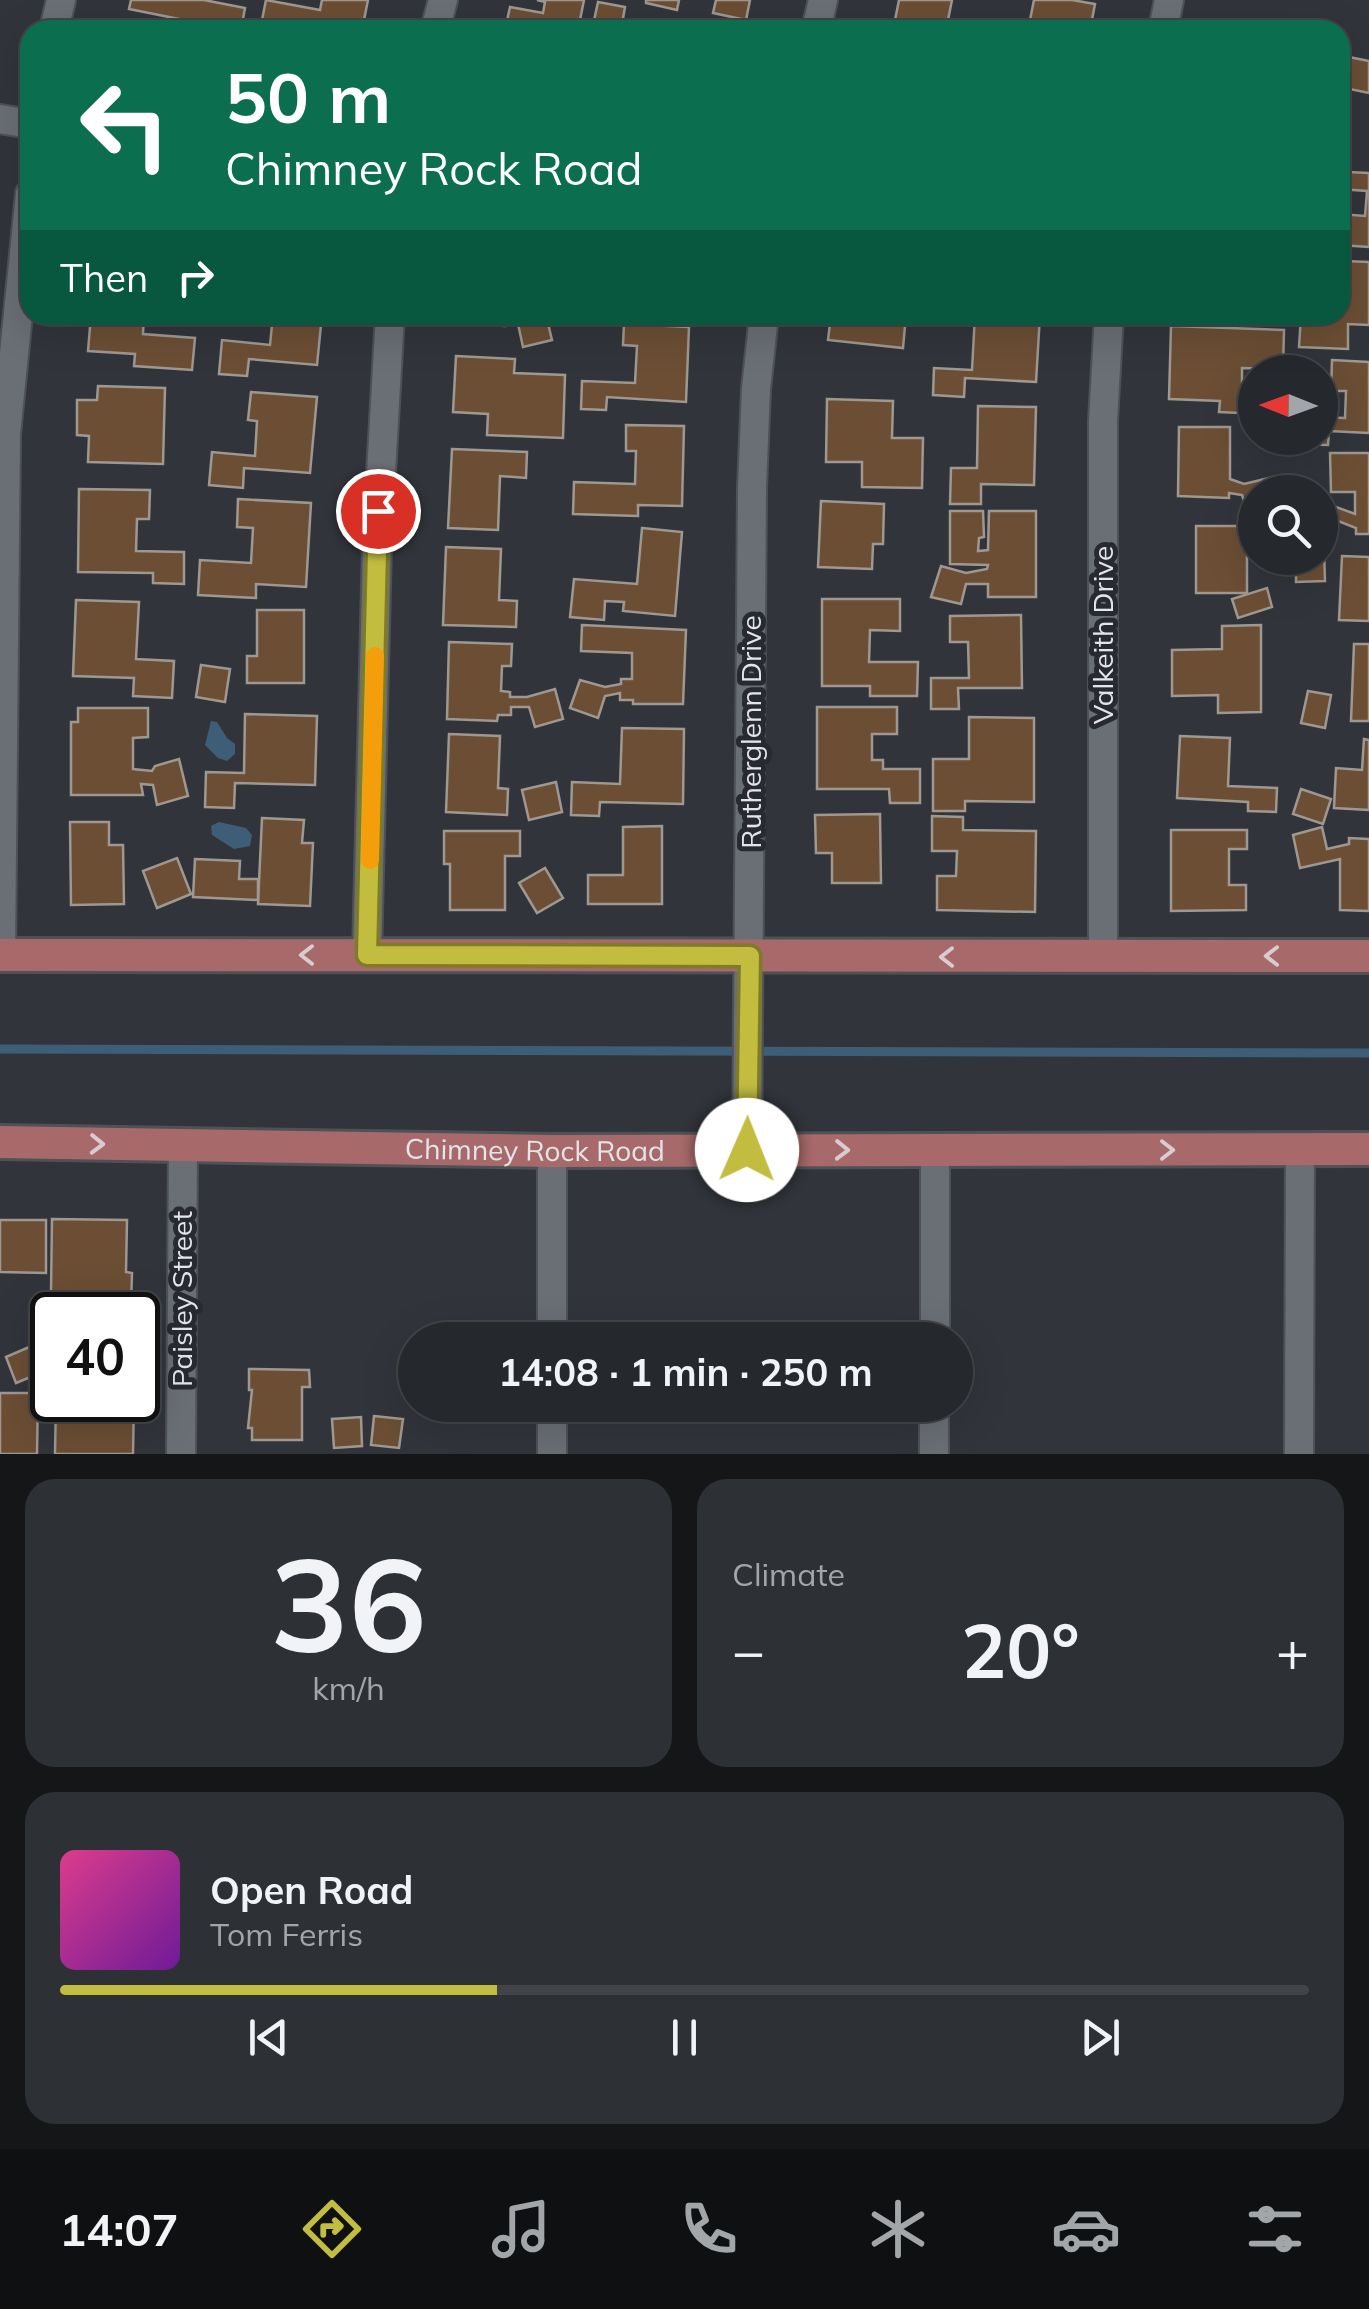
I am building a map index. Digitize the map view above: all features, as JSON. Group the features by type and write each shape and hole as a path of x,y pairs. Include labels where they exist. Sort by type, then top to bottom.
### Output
{"main road":[{"path":"1,954 1369,956"},
{"name":"Chimney Rock Road","path":"0,1142 552,1151 1369,1149"}],"street":[{"path":"1,954 6,434 20,294"},
{"path":"367,955 377,544 389,325"},
{"name":"Rutherglenn Drive","path":"747,1150 752,488 763,325"},
{"name":"Valkeith Drive","path":"1103,956 1103,421 1109,325"},
{"name":"Paisley Street","path":"181,1454 183,1145"},
{"path":"1299,1454 1300,1148"},
{"path":"552,1151 552,1322"},
{"path":"935,1322 936,1152"},
{"path":"552,1422 552,1454"},
{"path":"934,1422 934,1454"}],"water":[{"path":"211,721 217,722 235,744 235,754 227,761 205,745"},
{"path":"219,822 246,828 252,835 250,846 234,849 212,835 211,826"}],"building":[{"path":"131,0 204,0 245,8 243,20 184,20 129,9"},
{"path":"266,0 320,10 322,0 368,0 364,20 262,20"},
{"path":"537,0 584,0 580,20 507,20 510,7 543,13 545,2"},
{"path":"646,0 679,0 677,10"},
{"path":"716,0 750,0 746,20 713,13"},
{"path":"899,0 952,0 948,20 895,20"},
{"path":"1034,0 1095,4 1092,20 1030,20"},
{"path":"598,2 625,7 623,20 594,20"},
{"path":"1350,57 1369,61 1369,93 1350,89"},
{"path":"1350,172 1369,173 1369,247 1350,246 1350,215 1365,216 1367,191 1350,190"},
{"path":"1350,261 1369,262 1369,325 1350,324"},
{"path":"90,325 143,325 143,334 195,338 192,370 134,366 135,354 88,351"},
{"path":"272,325 321,325 317,365 249,359 247,376 219,374 222,340 270,345"},
{"path":"518,325 548,325 552,340 523,347"},
{"path":"624,325 689,327 686,402 607,397 606,410 581,409 582,381 635,383 637,346 623,345"},
{"path":"830,325 905,325 903,348 828,340"},
{"path":"974,325 1039,325 1036,382 965,378 964,397 933,395 934,368 972,370"},
{"path":"1300,325 1348,325 1348,349 1299,347"},
{"path":"1171,326 1284,330 1283,355 1238,355 1238,413 1219,412 1220,401 1169,399"},
{"path":"456,356 515,359 514,373 565,375 563,438 487,435 488,414 453,412"},
{"path":"1338,360 1369,362 1369,433 1338,431 1338,418 1345,418 1346,391 1338,391"},
{"path":"98,386 165,388 163,464 88,462 89,436 77,435 77,400 97,400"},
{"path":"251,392 317,397 310,473 244,468 243,488 209,485 212,452 255,456 257,421 248,420"},
{"path":"827,399 893,401 892,438 923,438 922,488 862,487 862,462 826,462"},
{"path":"978,406 1036,407 1034,485 981,484 981,504 950,504 951,468 977,468"},
{"path":"626,425 684,426 682,506 638,505 638,516 573,514 574,482 635,484 636,451 626,451"},
{"path":"1179,427 1230,427 1230,479 1238,482 1238,494 1229,493 1229,498 1178,496"},
{"path":"452,449 527,452 526,478 500,476 498,530 448,528"},
{"path":"1369,453 1369,534 1356,534 1356,528 1338,521 1338,508 1355,514 1355,492 1338,492 1338,475 1331,475 1330,455"},
{"path":"79,489 150,490 149,519 137,519 136,551 184,552 184,584 153,583 153,573 78,572"},
{"path":"238,499 311,503 306,587 256,584 256,598 198,595 200,560 251,563 253,528 237,527"},
{"path":"821,501 884,504 883,544 873,544 872,569 818,567"},
{"path":"950,511 983,511 984,537 979,538 978,551 988,550 989,511 1036,511 1036,597 988,597 988,584 966,584 961,604 931,597 941,566 966,573 987,569 988,565 950,564"},
{"path":"1196,526 1238,526 1238,575 1247,575 1247,593 1196,593"},
{"path":"642,528 682,532 675,616 623,611 624,602 605,601 604,620 570,617 574,579 637,584"},
{"path":"446,547 501,549 499,600 517,601 516,627 443,625"},
{"path":"1342,556 1369,557 1369,621 1339,620"},
{"path":"1296,575 1325,575 1325,581 1296,582"},
{"path":"1267,588 1272,607 1238,618 1232,599"},
{"path":"822,599 900,599 900,631 870,630 869,662 918,662 917,696 870,696 870,686 822,686"},
{"path":"76,600 139,602 136,659 174,661 172,698 133,696 134,678 73,676"},
{"path":"257,610 304,610 304,683 247,683 247,656 257,656"},
{"path":"1021,615 1022,688 958,688 959,709 931,709 931,678 969,678 968,642 950,642 950,616"},
{"path":"582,625 686,630 683,704 633,704 633,700 620,700 620,693 605,696 598,718 570,708 580,680 605,687 621,684 621,679 632,679 632,653 581,651"},
{"path":"1261,625 1261,712 1218,713 1218,695 1172,696 1172,650 1222,649 1222,626"},
{"path":"449,642 512,644 511,666 502,666 501,691 510,692 510,697 527,697 555,689 563,719 535,727 529,707 511,707 511,715 498,715 497,721 447,719"},
{"path":"1354,644 1369,644 1369,721 1351,721"},
{"path":"201,665 230,669 225,702 196,697"},
{"path":"1308,691 1331,695 1325,728 1301,723"},
{"path":"817,707 897,707 897,734 872,734 872,760 883,760 883,769 920,769 920,803 890,803 889,789 817,789"},
{"path":"78,708 148,708 148,737 133,738 133,769 152,771 155,766 179,759 188,796 157,805 153,785 141,784 143,795 71,795 71,722 78,722"},
{"path":"245,714 317,716 315,785 235,783 234,808 205,807 206,772 244,773"},
{"path":"969,717 1034,718 1034,802 965,801 965,811 933,811 933,759 969,759"},
{"path":"622,728 684,729 683,804 600,802 599,816 571,815 572,782 620,784"},
{"path":"449,734 500,736 498,788 508,789 507,815 446,812"},
{"path":"1180,736 1230,738 1228,786 1277,788 1276,812 1248,811 1248,802 1177,798"},
{"path":"1364,739 1369,740 1369,810 1334,808 1336,768 1362,770"},
{"path":"556,782 562,812 529,820 522,790"},
{"path":"1301,789 1331,799 1323,824 1293,814"},
{"path":"880,814 881,883 832,883 832,853 816,853 815,815"},
{"path":"932,816 963,817 963,830 1036,831 1035,912 937,910 937,876 956,876 957,851 932,851"},
{"path":"262,818 304,820 302,843 313,843 310,906 258,904"},
{"path":"70,822 109,822 109,845 123,845 124,904 71,905"},
{"path":"662,826 662,904 588,904 588,875 623,875 623,827"},
{"path":"1322,827 1327,849 1349,844 1349,838 1369,839 1369,911 1340,910 1340,859 1300,868 1293,835"},
{"path":"1171,830 1247,830 1247,849 1229,849 1229,885 1246,885 1246,910 1171,911"},
{"path":"444,831 520,831 520,856 505,856 505,910 450,910 450,864 444,864"},
{"path":"177,858 191,894 157,908 143,871"},
{"path":"195,859 240,861 239,879 258,879 258,900 193,897"},
{"path":"545,868 563,898 537,913 519,883"},
{"path":"52,1219 127,1220 126,1272 132,1273 131,1292 51,1292"},
{"path":"0,1220 46,1220 46,1273 0,1272"},
{"path":"30,1347 30,1377 16,1383 6,1357"},
{"path":"249,1369 309,1370 310,1387 302,1387 302,1440 252,1440 252,1428 248,1428 252,1390"},
{"path":"0,1393 30,1393 30,1422 38,1422 37,1454 0,1454"},
{"path":"374,1416 403,1422 399,1448 371,1445"},
{"path":"361,1417 362,1446 334,1448 332,1419"},
{"path":"56,1422 134,1422 133,1454 55,1454"}],"waterway":[{"path":"0,1049 1369,1053"}],"slow traffic":[{"path":"370,860 375,656"}],"route":[{"path":"378,511 367,955 750,956 747,1150"}]}
